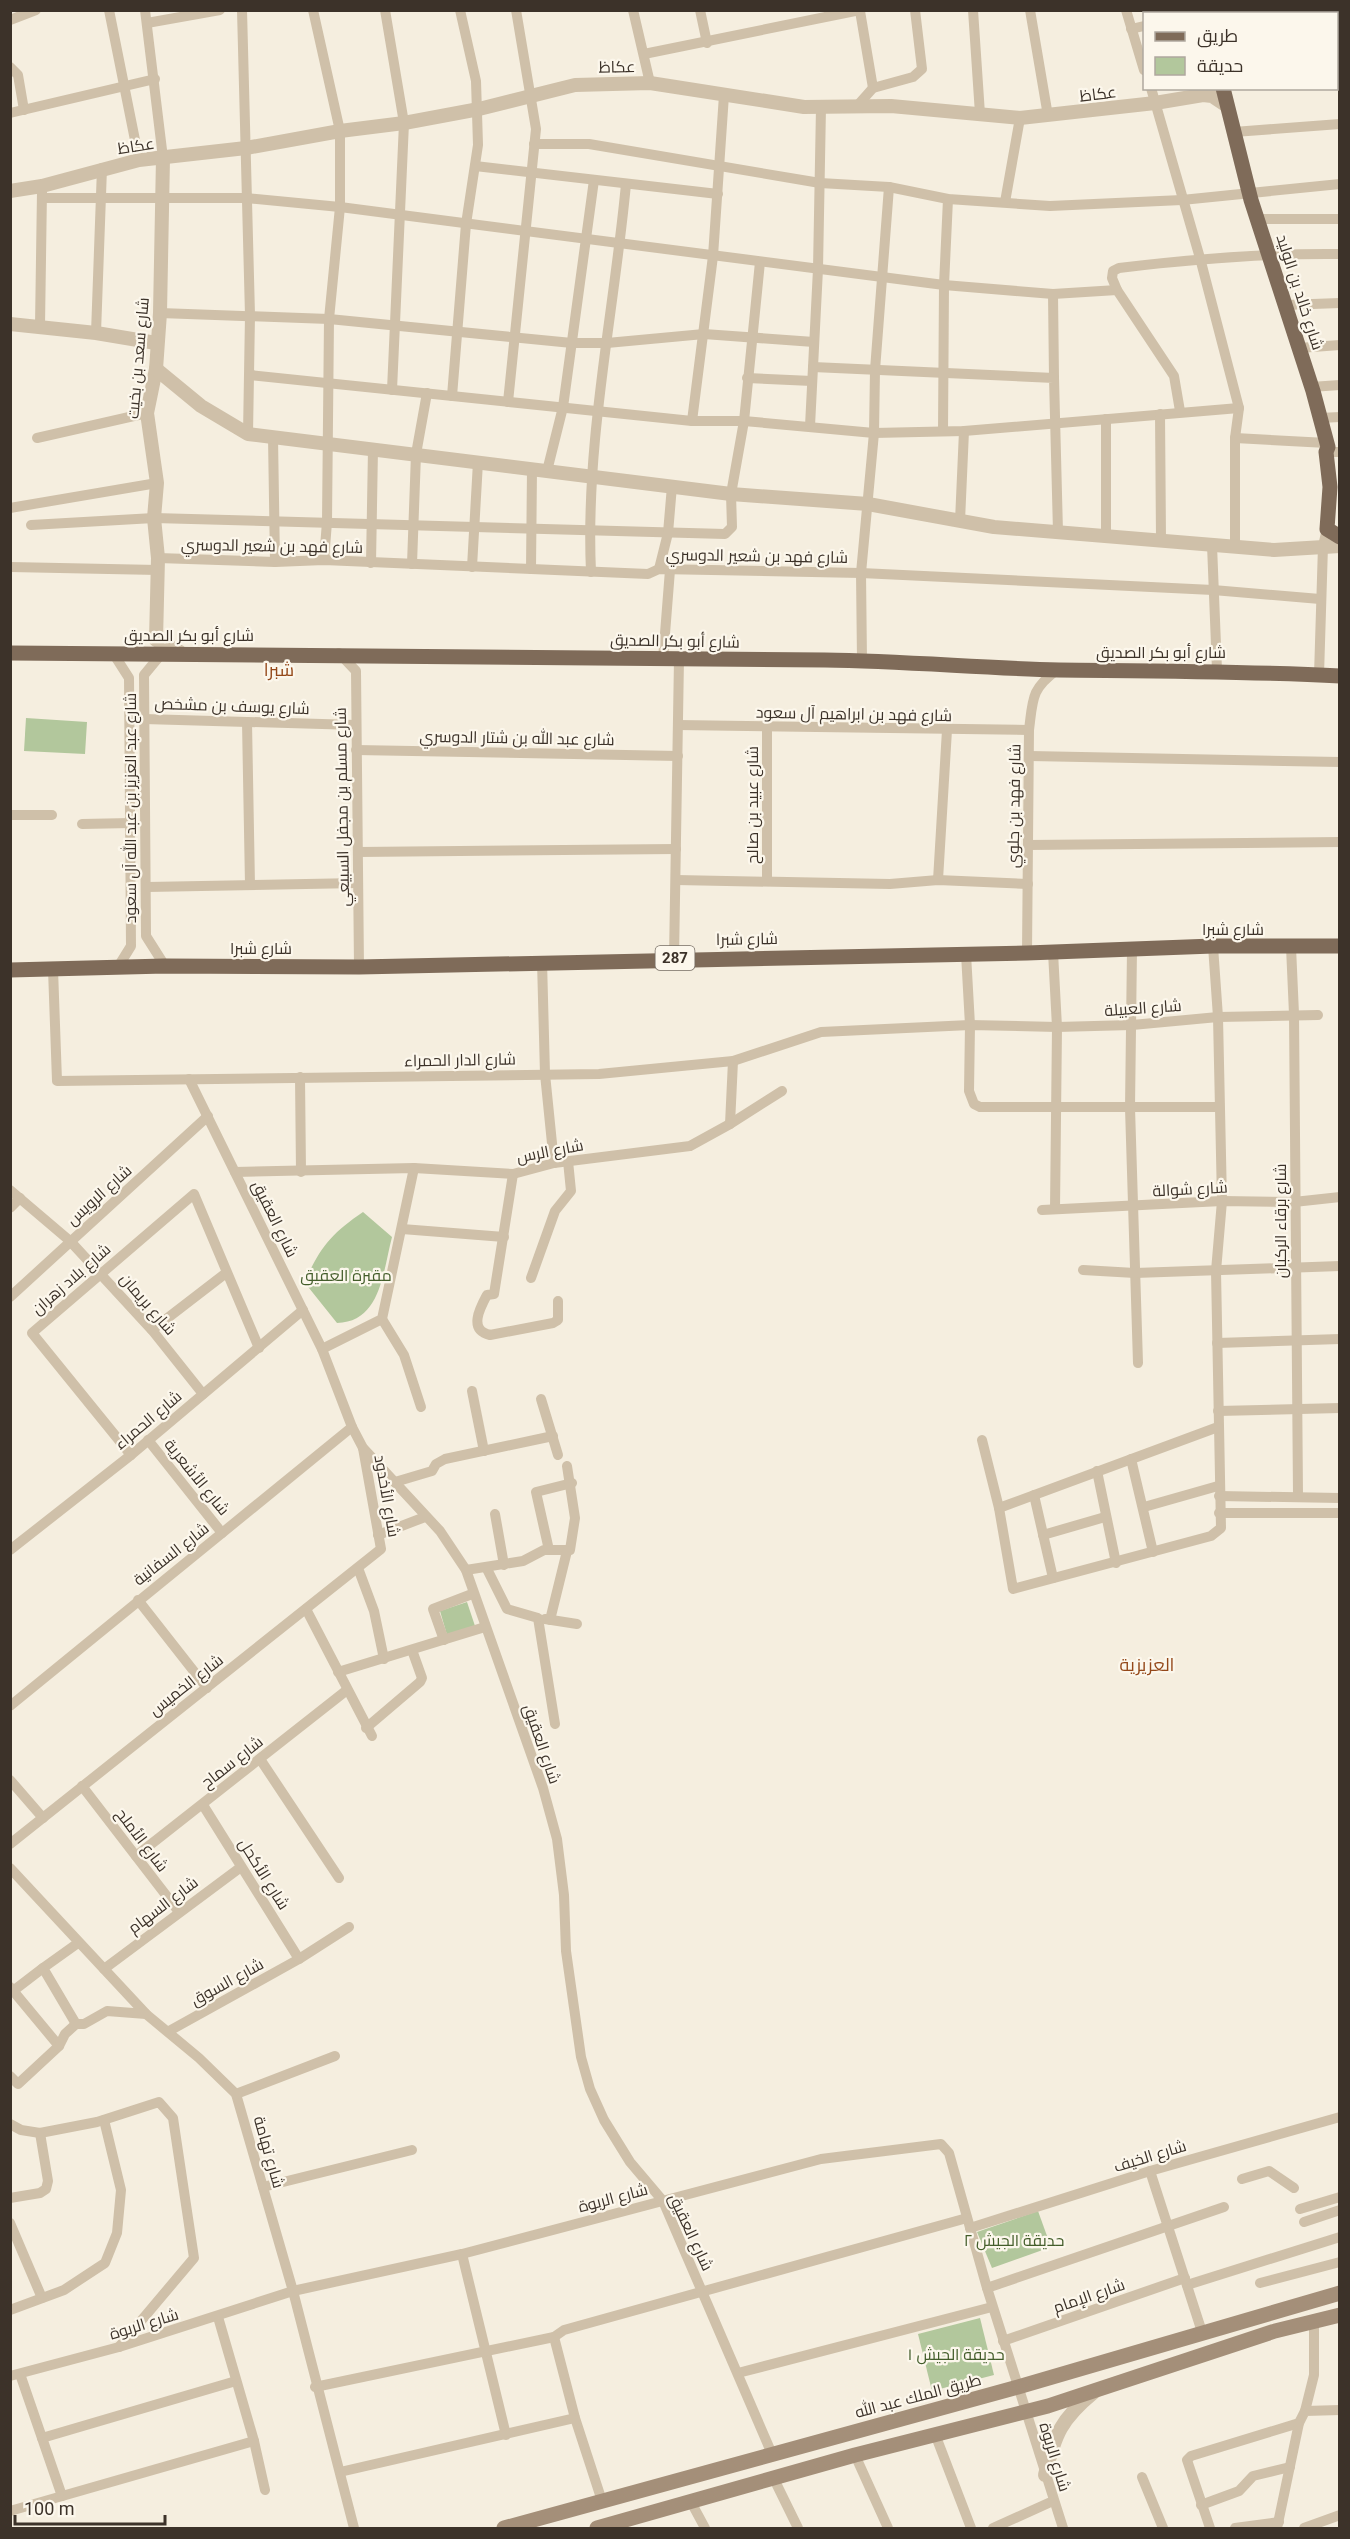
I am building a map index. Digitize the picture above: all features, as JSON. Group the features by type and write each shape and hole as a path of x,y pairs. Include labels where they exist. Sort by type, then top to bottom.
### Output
{"main road":[{"name":"شارع خالد بن الوليد","path":"1223,90 1257,219 1331,449 1335,488 1333,533"},
{"name":"شارع أبو بكر الصديق","path":"10,653 339,653 862,661 1058,670 1217,670 1340,676"},
{"path":"1319,675 1340,671"},
{"name":"شارع شبرا","path":"10,970 165,966 359,967 674,958 1027,953 1214,946 1340,946"},
{"name":"طريق الملك عبد الله","path":"504,2529 1018,2387 1340,2293"},
{"path":"597,2529 621,2525 773,2477 1025,2412 1253,2338 1340,2315"}],"street":[{"path":"10,20 36,10"},
{"path":"109,10 139,160"},
{"path":"145,10 163,158"},
{"path":"147,23 220,10"},
{"path":"242,10 250,315 248,434"},
{"path":"313,10 340,131 340,207 329,320 327,522 324,560"},
{"path":"385,10 404,123 402,216 392,390"},
{"path":"452,396 466,224 475,166 478,109 476,81 460,10"},
{"path":"508,402 536,129 516,10"},
{"path":"633,10 650,83"},
{"path":"700,10 707,43"},
{"path":"644,54 860,10 873,88"},
{"path":"857,106 873,88 913,77 922,69 915,10"},
{"path":"973,10 980,114"},
{"path":"1030,10 1048,116"},
{"path":"1126,10 1143,67"},
{"path":"1131,29 1143,26"},
{"path":"1338,57 1340,79"},
{"path":"10,67 18,75 24,110"},
{"path":"10,113 155,79"},
{"name":"عكاظ","path":"10,191 42,192 102,168 139,160 246,148 340,131 404,123 478,109 531,94 575,85 650,83 804,107 891,106 1020,118 1155,103 1203,95 1212,96 1227,105"},
{"path":"1152,90 1200,258 1239,408 1235,438 1235,545"},
{"path":"692,421 713,256 724,95"},
{"path":"810,426 818,269 821,107"},
{"path":"1005,202 1020,118"},
{"path":"1234,132 1340,124"},
{"path":"534,144 589,144 820,183 889,187 948,199 1050,207 1182,200 1249,191 1340,184"},
{"name":"شارع سعد بن بخيت","path":"163,158 160,313 156,343 156,369 147,413 157,483 154,518 158,564 156,640 180,652"},
{"path":"475,166 718,194"},
{"path":"96,333 102,168"},
{"path":"547,471 563,408 584,240 594,180"},
{"path":"591,572 589,531 592,476 626,184"},
{"path":"862,661 861,573 874,433 875,370 889,187"},
{"path":"40,326 42,192 100,197 246,198 340,207 944,285 1053,294 1117,290"},
{"path":"944,431 944,285 948,199"},
{"path":"1257,219 1340,219"},
{"path":"1180,411 1174,375 1117,290 1112,278 1113,271 1119,268 1200,258 1268,253 1340,254"},
{"path":"31,525 154,518 725,534 730,531 731,494 744,421 760,262"},
{"path":"1053,294 1058,532"},
{"path":"1285,305 1340,303"},
{"path":"160,313 329,320 457,334 572,343 607,343 704,334 814,342"},
{"path":"10,324 96,333 156,343"},
{"path":"1299,348 1340,345"},
{"path":"813,367 1054,378"},
{"path":"156,369 201,406 248,434 731,494 868,504 994,527 1291,550 1340,546"},
{"path":"250,375 692,421 744,421 874,433 964,431 1180,411 1239,408"},
{"path":"747,378 812,381"},
{"path":"1311,387 1340,385"},
{"path":"412,564 416,454 427,393"},
{"path":"37,438 147,413"},
{"path":"1160,414 1161,539"},
{"path":"1320,418 1340,417"},
{"path":"1106,419 1106,536"},
{"path":"960,521 964,431"},
{"path":"273,437 275,562"},
{"path":"1235,438 1331,449"},
{"path":"370,563 372,449"},
{"path":"472,567 477,462"},
{"path":"531,569 532,469"},
{"path":"10,508 157,483"},
{"path":"663,659 664,569 672,486"},
{"path":"1319,675 1323,546 1333,533"},
{"path":"1212,545 1217,670"},
{"name":"شارع فهد بن شعير الدوسري","path":"10,567 324,560 648,574 664,569 861,573 1213,590 1320,599"},
{"name":"شارع عبد العزيز بن عبد الله آل سعود","path":"164,652 144,675 144,719 146,936 165,966"},
{"name":"شارع مسلم بن مجفل السبيعي","path":"339,653 356,671 359,967"},
{"name":"شارع عبد العزيز بن عبد الله آل سعود","path":"113,654 129,678 131,946 118,967"},
{"path":"674,958 679,659"},
{"name":"شارع فهد بن جلوي","path":"1027,953 1029,730 1033,696 1040,683 1058,670"},
{"name":"شارع يوسف بن مشخص","path":"144,719 356,725"},
{"path":"247,722 250,885"},
{"name":"شارع فهد بن ابراهيم آل سعود","path":"678,725 1029,730"},
{"name":"شارع عبيد بن صالح","path":"767,728 767,881"},
{"path":"938,880 947,730"},
{"name":"شارع عبد الله بن شتار الدوسري","path":"356,750 678,756"},
{"path":"1030,756 1340,762"},
{"path":"10,814 52,815"},
{"path":"82,824 131,823"},
{"path":"1028,845 1340,842"},
{"path":"358,852 676,849"},
{"path":"675,880 890,884 938,880 1028,884"},
{"path":"147,887 358,884"},
{"path":"982,1440 999,1508 1013,1589 1116,1563 1218,1532 1221,1528 1218,1491 1216,1271 1222,1201 1214,946"},
{"name":"شارع برقاء الركبان","path":"1291,947 1294,1014 1298,1496"},
{"path":"1132,949 1130,1108 1138,1363"},
{"path":"1053,952 1057,1027 1054,1106 1055,1209"},
{"path":"966,954 970,1025 969,1091 974,1104 980,1107 1219,1107"},
{"path":"542,961 545,1074 554,1163"},
{"name":"شارع الدار الحمراء","path":"53,969 57,1081 599,1074 733,1061 822,1032 970,1025"},
{"name":"شارع العبيلة","path":"970,1025 1057,1027 1132,1025 1218,1017 1318,1015"},
{"path":"730,1124 733,1061"},
{"path":"300,1077 302,1172"},
{"name":"شارع العقيق","path":"189,1079 322,1349 352,1427 363,1448 440,1531 466,1570 472,1594 543,1788 557,1839 564,1895 566,1951 581,2057 590,2089 604,2120 630,2162 663,2201 772,2454"},
{"name":"شارع الرس","path":"236,1172 414,1168 513,1174 554,1163 690,1146 782,1091"},
{"name":"شارع الرويس","path":"10,1297 208,1116"},
{"path":"531,1278 555,1211 571,1191 573,1184 568,1161"},
{"path":"414,1168 382,1319 404,1355 421,1407"},
{"path":"513,1174 494,1294 487,1295 478,1312 478,1328 490,1335 554,1323 558,1320 558,1301"},
{"name":"شارع بريمان","path":"10,1190 70,1241 101,1273 152,1330 203,1394"},
{"name":"شارع بلاد زهران","path":"131,1455 32,1333 194,1194 226,1273"},
{"name":"شارع شوالة","path":"1042,1210 1222,1201 1294,1202 1340,1197"},
{"path":"10,1208 20,1198"},
{"path":"402,1229 504,1236"},
{"path":"1083,1270 1135,1273 1340,1266"},
{"path":"152,1330 226,1273 259,1348"},
{"name":"شارع الحمراء","path":"10,1551 131,1455 303,1310"},
{"path":"322,1349 382,1319"},
{"path":"1217,1343 1340,1339"},
{"path":"472,1391 484,1451"},
{"path":"541,1399 558,1455"},
{"path":"1218,1411 1340,1408"},
{"name":"شارع السفانية","path":"10,1706 138,1599 352,1427"},
{"path":"999,1508 1218,1427"},
{"path":"395,1482 432,1471 436,1464 445,1459 553,1436"},
{"name":"شارع الأشعرية","path":"148,1440 222,1533"},
{"name":"شارع الأخدود","path":"363,1448 381,1549"},
{"path":"1131,1460 1153,1552"},
{"path":"555,1724 544,1619 567,1551 571,1548 575,1518 572,1483 567,1466"},
{"path":"1097,1471 1116,1563"},
{"path":"549,1550 536,1492 572,1483"},
{"path":"1144,1507 1218,1491 1340,1498"},
{"path":"1034,1495 1053,1578"},
{"path":"1219,1513 1340,1513"},
{"path":"495,1514 504,1565"},
{"path":"378,1535 425,1517"},
{"path":"1043,1535 1105,1517"},
{"name":"شارع الخميس","path":"10,1844 381,1549"},
{"path":"466,1570 504,1565 530,1558 540,1551 567,1551"},
{"path":"358,1568 374,1611 384,1659"},
{"path":"487,1569 507,1609 544,1619 577,1624"},
{"path":"444,1640 433,1609 472,1594"},
{"path":"138,1599 207,1688"},
{"path":"306,1609 369,1732 420,1682 422,1678 412,1650"},
{"path":"338,1672 484,1627"},
{"name":"شارع سماح","path":"136,1856 347,1690"},
{"path":"260,1759 339,1878"},
{"path":"10,1780 43,1818"},
{"name":"شارع الأملح","path":"82,1786 179,1912"},
{"name":"شارع الأكحل","path":"203,1804 299,1959"},
{"name":"شارع السهام","path":"104,1969 241,1867"},
{"path":"10,1868 146,2014 169,2031 236,2094 335,2056"},
{"name":"شارع السوق","path":"169,2031 299,1959 349,1927"},
{"path":"59,2046 12,1989 78,1943"},
{"path":"43,1968 76,2024"},
{"path":"10,2076 18,2084 59,2046 65,2034 76,2024 84,2024 106,2011 146,2014"},
{"name":"شارع تهامة","path":"236,2094 293,2291 315,2387 354,2529"},
{"path":"10,2124 21,2130 40,2133 104,2120 159,2102 173,2118 194,2258 119,2347"},
{"name":"شارع الخيف","path":"315,2387 554,2337 564,2330 703,2291 969,2223 1340,2117"},
{"path":"10,2310 64,2290 105,2264 117,2233 121,2190 104,2120"},
{"path":"10,2198 40,2193 46,2188 48,2181 40,2133"},
{"name":"شارع الربوة","path":"15,2375 119,2347 293,2291 462,2254 821,2159 941,2144 949,2153 992,2307 1063,2529"},
{"path":"263,2187 412,2150"},
{"path":"1150,2171 1202,2332"},
{"path":"1242,2179 1269,2171 1294,2188"},
{"path":"1300,2209 1340,2197"},
{"path":"987,2288 1224,2207"},
{"path":"1304,2222 1340,2210"},
{"path":"10,2223 42,2298"},
{"name":"شارع الإمام","path":"1003,2341 1186,2282 1340,2237"},
{"path":"462,2254 506,2435"},
{"path":"1260,2283 1317,2265 1340,2255"},
{"path":"1317,2265 1340,2262"},
{"path":"738,2373 992,2307"},
{"path":"218,2317 254,2441 265,2490"},
{"path":"1235,2529 1278,2525 1299,2423 1305,2411 1314,2375 1314,2322"},
{"path":"554,2337 575,2418 602,2501"},
{"path":"15,2375 42,2438 62,2496"},
{"path":"42,2438 236,2381"},
{"path":"1045,2475 1053,2441 1070,2411 1095,2391"},
{"path":"1305,2411 1340,2410"},
{"path":"340,2472 575,2418"},
{"path":"1210,2529 1186,2465 1191,2456 1299,2423"},
{"path":"935,2434 971,2529"},
{"path":"10,2511 254,2441"},
{"path":"855,2455 888,2529"},
{"path":"1201,2505 1239,2491 1253,2476 1290,2467"},
{"path":"773,2477 798,2529"},
{"path":"1142,2477 1163,2529"},
{"path":"993,2529 1053,2501"},
{"path":"691,2502 705,2529"},
{"path":"1305,2529 1340,2515"}],"green space":[{"path":"26,718 87,722 85,754 24,751"},
{"name":"مقبرة العقيق","path":"363,1212 392,1237 386,1265 378,1292 363,1314 352,1320 337,1323 305,1283 315,1261 327,1243"},
{"path":"467,1602 475,1626 447,1635 440,1611"},
{"name":"حديقة الجيش ٢","path":"1038,2211 1051,2247 992,2268 977,2232"},
{"name":"حديقة الجيش ١","path":"980,2318 994,2375 932,2391 918,2334"}],"district":[{"name":"شبرا","path":"279,669"},
{"name":"العزيزية","path":"1147,1664"}]}
